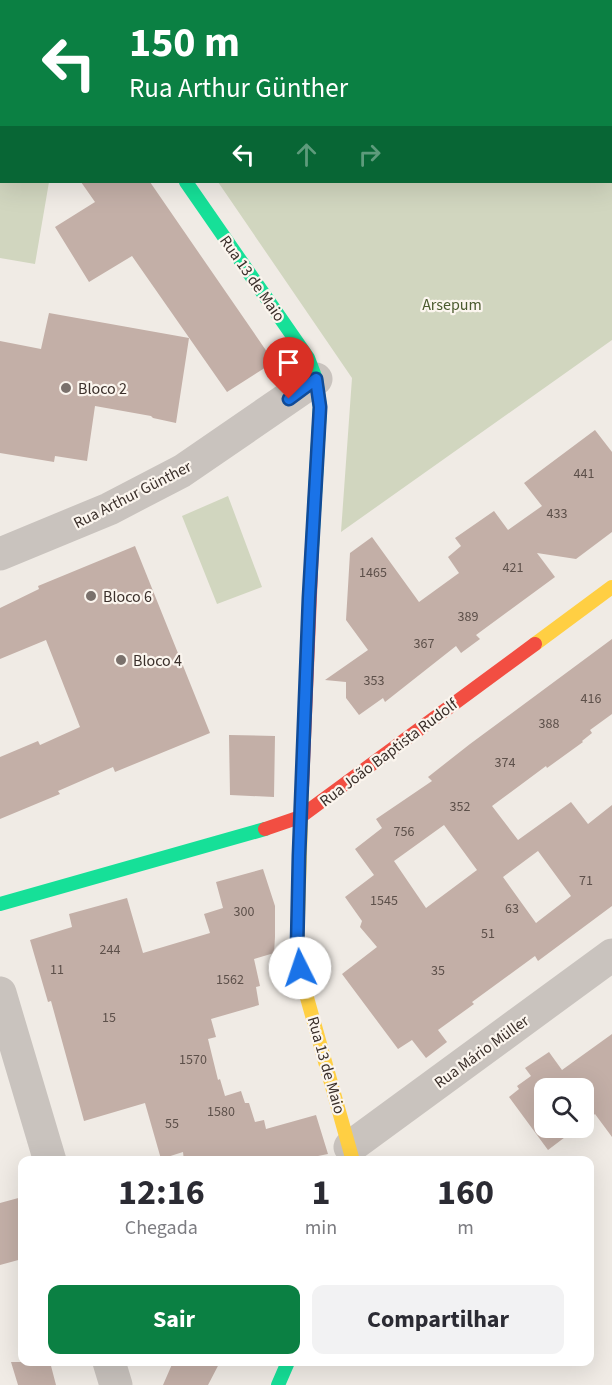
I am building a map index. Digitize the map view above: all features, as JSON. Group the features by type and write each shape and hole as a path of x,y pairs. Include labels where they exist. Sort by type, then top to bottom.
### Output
{"main road":[{"name":"Rua 13 de Maio","path":"187,183 308,358 316,379 320,407 309,598 297,919 300,968 352,1154"},
{"name":"Rua João Baptista Rudolf","path":"0,904 252,834 300,818 612,587"},
{"path":"278,1385 286,1366"}],"street":[{"name":"Rua Arthur Günther","path":"0,554 109,509 182,471 316,379"},
{"name":"Rua Mário Müller","path":"352,1154 612,955"},
{"path":"0,993 49,1156"},
{"path":"110,1366 116,1385"}],"green space":[{"path":"0,183 49,183 35,264 0,258"},
{"name":"Arsepum","path":"219,183 612,183 612,340 341,532 352,378"},
{"path":"228,496 262,587 217,604 182,516"}],"building":[{"path":"82,183 151,183 274,362 227,392 132,256 89,282 55,227 95,202"},
{"path":"49,313 189,338 176,423 95,406 87,461 55,456 54,462 0,453 0,341 41,349"},
{"path":"595,430 612,452 612,532 576,559 537,553 555,577 476,635 480,639 461,653 456,646 385,702 383,698 359,715 346,698 346,682 325,680 368,650 346,620 350,553 372,537 419,602 459,573 448,557 461,546 455,538 494,511 508,530 542,506 524,483"},
{"path":"135,546 210,733 115,772 113,767 58,791 60,794 0,819 0,757 38,741 40,745 80,727 46,640 0,659 0,608 39,589 38,586"},
{"path":"612,639 612,714 590,730 592,733 583,742 492,806 518,840 571,802 588,824 612,805 612,906 538,961 535,956 472,1002 474,1004 438,1030 447,1042 426,1058 412,1040 398,1049 342,974 377,947 360,927 362,921 345,897 374,875 355,849 382,828 376,819 432,781 428,777","holes":["444,825 477,870 426,908 394,861","538,851 571,896 536,923 503,877"]},
{"path":"229,735 275,736 274,797 230,795"},
{"path":"263,869 275,906 274,953 254,959 260,986 256,987 259,1005 211,1019 216,1037 208,1039 218,1080 220,1079 225,1096 241,1091 245,1103 249,1103 255,1122 264,1120 266,1129 316,1115 328,1154 318,1156 183,1156 183,1152 160,1156 145,1103 84,1121 51,1001 48,1002 30,940 72,927 69,914 127,898 143,953 210,933 204,914 223,908 216,882"},
{"path":"612,1034 612,1137 594,1115 594,1078 534,1078 534,1131 509,1097 519,1089 517,1086 531,1076 525,1068 549,1052 562,1070"},
{"path":"539,1138 564,1138 548,1150"},
{"path":"18,1198 18,1260 0,1265 0,1203"},
{"path":"11,1362 18,1362 18,1366 51,1366 56,1385 18,1385"},
{"path":"171,1366 218,1366 208,1385 163,1385"}],"traffic: fast":[{"path":"187,183 308,358 316,379 320,407 312,547"},
{"path":"0,904 265,829"},
{"path":"278,1385 286,1366"}],"traffic: slow":[{"path":"535,644 612,587"},
{"path":"302,788 297,950 304,987 352,1156"}],"traffic: jam":[{"path":"302,788 312,547"},
{"path":"265,829 300,817 535,644"}],"place":[{"name":"Bloco 2","path":"66,388"},
{"name":"Bloco 6","path":"91,596"},
{"name":"Bloco 4","path":"121,660"}],"route":[{"path":"289,399 316,379 320,407 309,598 299,856 297,950 300,968"}]}
